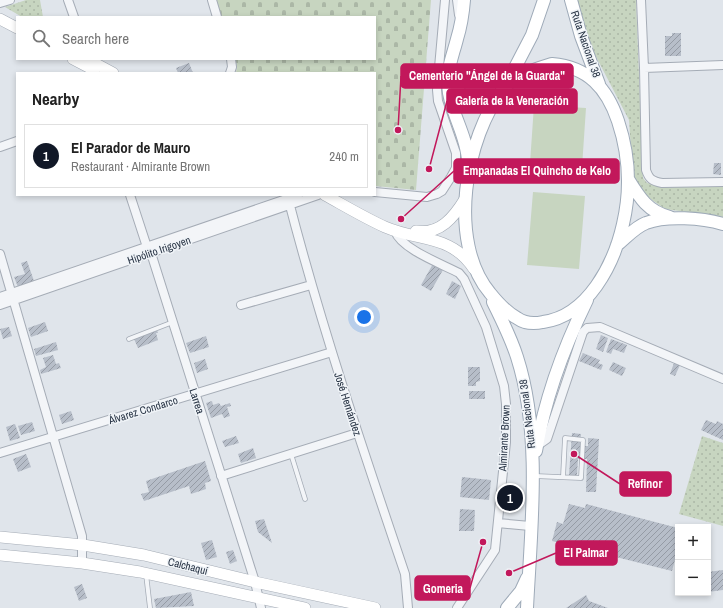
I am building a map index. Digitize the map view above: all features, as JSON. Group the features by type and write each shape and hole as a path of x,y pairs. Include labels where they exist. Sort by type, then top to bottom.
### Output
{"main road":[{"path":"464,0 454,79 456,88 461,95 468,100 483,104 503,91 525,74 552,64 568,66 584,72 601,89 615,112 625,147 628,178 623,224 616,246 599,281 589,295 561,317 551,321 528,323 518,319 500,305 486,288 477,272 467,238 466,199 472,155 478,137 503,91 532,35 544,0"},
{"name":"Ruta Nacional 38","path":"571,0 581,36 601,89"},
{"path":"458,39 449,66 448,85 452,104 467,146 469,172"},
{"path":"628,178 646,205 661,215 723,224"},
{"path":"616,246 645,223 655,220 679,218"},
{"name":"Ruta Nacional 38","path":"486,288 510,337 522,375 530,429 532,476 527,608"},
{"name":"Ruta Nacional 38","path":"532,476 549,392 562,356 589,295"},
{"path":"506,608 521,591 529,576"}],"street":[{"path":"0,3 10,0"},
{"path":"68,0 74,16"},
{"path":"212,0 217,16"},
{"path":"376,192 415,197 437,194 445,186 456,168 456,153 454,144 442,113 437,90 445,0"},
{"path":"457,0 461,23"},
{"path":"640,0 644,68 646,170 648,177 653,181 662,182 723,182"},
{"path":"0,12 16,20"},
{"path":"0,19 16,27"},
{"path":"75,60 92,68 109,72"},
{"path":"230,72 232,67 231,60"},
{"path":"644,68 723,65"},
{"path":"0,147 16,141"},
{"name":"Larrea","path":"130,196 173,322 255,582 259,603"},
{"name":"Hipólito Irigoyen","path":"289,202 297,196"},
{"name":"Hipólito Irigoyen","path":"0,305 11,297 289,202 314,196"},
{"path":"327,196 395,231 417,234 440,228 452,217 466,199"},
{"path":"339,196 388,222 451,246 465,256 477,272"},
{"name":"José Hernández","path":"289,202 311,285 357,433 405,574 408,608"},
{"name":"Almirante Brown","path":"395,231 398,238 406,246 459,273 467,284 486,327 504,386 506,404 506,442 495,550 457,608"},
{"path":"0,254 11,297 83,545 82,563"},
{"path":"241,306 311,285"},
{"name":"Hipólito Irigoyen","path":"0,297 11,297"},
{"path":"537,446 547,438 583,332 587,328 600,327 723,379"},
{"name":"Álvarez Condarco","path":"0,453 332,352"},
{"path":"221,476 357,433"},
{"path":"498,523 530,526"},
{"name":"Calchaquí","path":"0,537 83,545 144,555 255,582 374,608"},
{"name":"Calchaquí","path":"0,554 82,563 146,574 259,603 305,608"}],"lane":[{"path":"129,339 173,322"},
{"path":"532,476 581,478 584,440 565,438 563,477"},
{"path":"291,454 305,499"},
{"path":"146,574 150,608"}],"green space":[{"path":"26,0 40,0 43,16 20,16 5,7"},
{"path":"215,0 431,0 416,190 376,186 376,72 236,72 237,65 235,60 376,60 376,16 221,16"},
{"path":"577,0 636,0 643,178 647,183 659,185 723,187 723,217 665,209 642,193 633,181 629,120 591,47"},
{"path":"534,105 586,108 581,182 529,178"},
{"path":"533,192 585,196 579,269 527,265"},
{"path":"702,436 723,443 723,526 679,514"}],"building":[{"path":"672,33 681,33 681,56 665,56 665,36 672,36"},
{"path":"189,63 193,72 178,72 176,68"},
{"path":"714,163 721,163 721,175 713,174"},
{"path":"27,261 34,281 18,287 14,277 25,274 21,263"},
{"path":"434,262 444,268 431,291 421,285"},
{"path":"452,281 461,286 455,299 446,294"},
{"path":"45,322 48,331 31,337 28,328"},
{"path":"9,327 12,336 3,339 0,329"},
{"path":"157,330 158,333 156,333 158,340 138,348 134,339"},
{"path":"601,335 608,338 603,352 596,349"},
{"path":"206,336 209,347 190,353 186,343"},
{"path":"611,339 627,345 624,353 613,349 611,354 606,352"},
{"path":"56,342 58,350 36,356 34,349"},
{"path":"583,353 600,360 598,363 603,365 601,370 579,361"},
{"path":"53,355 56,364 59,363 61,368 41,374 40,370 46,367 43,358"},
{"path":"205,359 208,369 197,373 194,363"},
{"path":"613,362 626,368 622,376 609,370"},
{"path":"674,363 680,365 675,376 670,374"},
{"path":"468,367 480,367 480,381 476,382 476,386 468,386"},
{"path":"469,391 485,391 485,399 469,399"},
{"path":"212,401 213,405 219,403 221,406 230,403 231,406 227,407 230,416 224,418 222,414 211,418 206,403"},
{"path":"71,411 74,420 62,424 59,415"},
{"path":"706,420 716,424 717,421 723,424 723,440 701,430"},
{"path":"32,422 35,431 21,435 18,426"},
{"path":"15,424 20,438 10,441 6,427"},
{"path":"572,433 581,434 580,446 588,446 588,438 599,439 596,492 586,492 587,459 578,459 577,475 569,475"},
{"path":"236,436 239,443 225,447 222,441"},
{"path":"253,448 256,458 241,463 238,454"},
{"path":"26,454 31,467 18,472 13,459"},
{"path":"205,461 211,481 205,483 206,489 191,494 189,486 144,501 141,494 149,492 146,481"},
{"path":"462,477 491,480 489,500 460,497"},
{"path":"506,484 516,485 515,509 505,509"},
{"path":"569,504 585,508 586,504 675,527 675,560 672,571 552,541 557,522 563,524"},
{"path":"460,509 475,510 474,531 459,531"},
{"path":"264,519 272,543 258,532 255,521"},
{"path":"212,540 217,557 206,560 201,543"},
{"path":"233,550 237,561 230,564 226,552"},
{"path":"723,570 723,590 711,592 711,572"},
{"path":"82,584 87,598 79,601 74,587"},
{"path":"191,592 194,606 156,608 154,599"},
{"path":"586,595 589,601 608,608 566,608"}],"place":[{"name":"Cementerio \"Ángel de la Guarda\"","path":"398,130"},
{"name":"Galería de la Veneración","path":"429,169"},
{"name":"Empanadas El Quincho de Kelo","path":"401,219"},
{"name":"Refinor","path":"574,454"},
{"name":"El Parador de Mauro","path":"510,498"},
{"name":"Gomeria","path":"483,542"},
{"name":"El Palmar","path":"509,573"}]}
